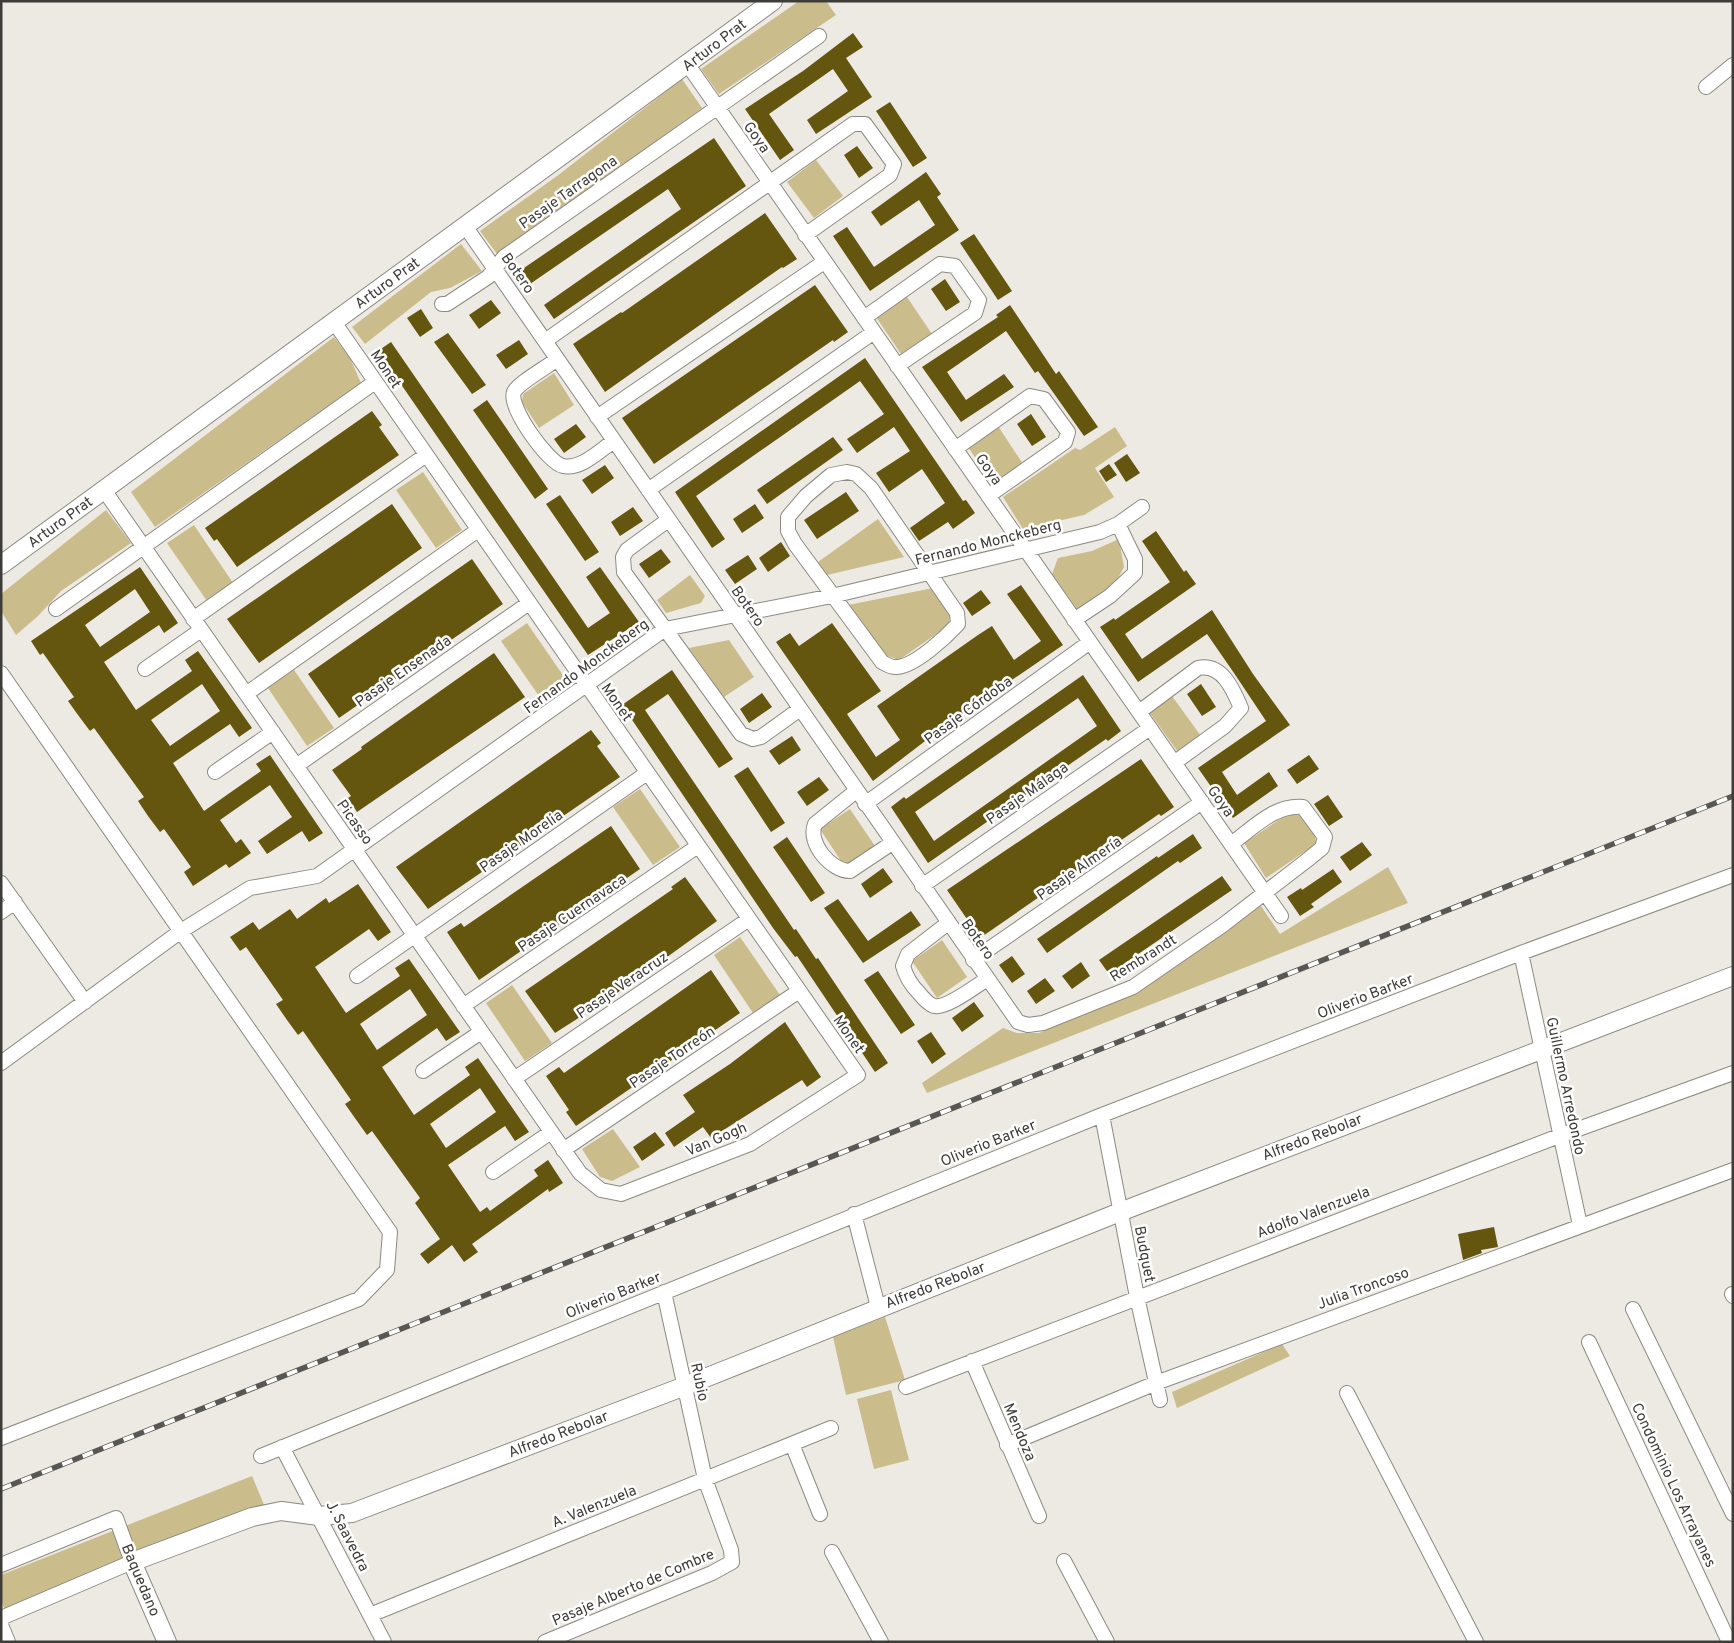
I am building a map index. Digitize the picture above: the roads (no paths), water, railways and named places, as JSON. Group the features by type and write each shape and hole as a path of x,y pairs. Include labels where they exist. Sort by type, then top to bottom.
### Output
{"street":[{"name":"Arturo Prat","path":"1,566 773,1"},
{"name":"Pasaje Tarragona","path":"442,304 447,304 488,278 504,257 819,36"},
{"name":"Goya","path":"688,65 1281,916"},
{"path":"1706,87 1733,66"},
{"path":"545,341 853,124 865,124 894,164 890,174 806,235"},
{"name":"Botero","path":"465,226 1004,1005"},
{"path":"597,417 824,262"},
{"path":"864,318 940,264 955,266 979,300 975,313 897,366"},
{"name":"Monet","path":"334,322 858,1075"},
{"path":"648,490 874,332"},
{"path":"558,359 517,388 513,397 518,413 548,457 564,466 579,465 614,441"},
{"path":"56,609 375,382"},
{"path":"955,448 1030,396 1044,400 1068,432 1065,442 988,496"},
{"path":"146,669 197,625 426,454"},
{"path":"846,472 856,474 871,488 957,613 958,624 906,666 894,668 882,662 832,596 795,544 788,531 788,517 806,496 831,475 846,472"},
{"name":"Picasso","path":"104,490 580,1173"},
{"name":"Fernando Monckeberg","path":"1,1063 180,931 250,888 316,876 665,629 832,596 1100,532 1118,524 1142,507"},
{"path":"668,520 626,550 623,564 624,572 741,734 753,739 761,737 800,709"},
{"path":"1074,620 1110,596 1135,573 1135,559 1118,524"},
{"path":"246,694 478,530"},
{"name":"Pasaje Ensenada","path":"296,766 529,603"},
{"name":"Pasaje Córdoba","path":"865,804 1090,642"},
{"path":"1139,712 1198,668 1207,666 1216,668 1228,683 1241,708 1225,726 1174,763"},
{"path":"1,674 390,1232 387,1270 359,1299 1,1438"},
{"name":"Pasaje Málaga","path":"922,886 1150,728"},
{"path":"215,772 273,732"},
{"name":"Pasaje Morelia","path":"357,976 647,773"},
{"path":"856,791 815,824 815,840 823,854 836,869 850,871 892,843"},
{"name":"Pasaje Almería","path":"974,960 1202,802"},
{"name":"Rembrandt","path":"1004,1005 1018,1022 1028,1025 1043,1024 1133,987 1223,925 1264,891 1322,848 1324,837 1303,807 1293,806 1280,809 1231,844"},
{"name":"Pasaje Cuernavaca","path":"463,1006 698,846"},
{"name":"Oliverio Barker","path":"261,1456 1102,1115 1521,953 1733,875"},
{"path":"1,883 85,1002"},
{"path":"1,912 15,902"},
{"name":"Pasaje Veracruz","path":"514,1079 749,919"},
{"path":"948,923 908,954 903,966 908,981 932,1006 937,1006 958,997 986,979"},
{"name":"Guillermo Arredondo","path":"1521,953 1543,1048 1559,1136 1580,1225"},
{"name":"Alfredo Rebolar","path":"132,1562 252,1517 281,1511 319,1516 352,1513 685,1386 878,1307 1120,1212 1733,976"},
{"name":"Pasaje Torreón","path":"563,1150 799,991"},
{"path":"423,1071 481,1032"},
{"name":"Adolfo Valenzuela","path":"906,1387 1559,1136 1733,1073"},
{"name":"Van Gogh","path":"580,1173 601,1190 622,1194 750,1144 858,1075"},
{"name":"Budquet","path":"1102,1115 1136,1297 1160,1400"},
{"path":"493,1172 551,1132"},
{"name":"Julia Troncoso","path":"1007,1445 1156,1383 1733,1170"},
{"path":"854,1214 878,1307"},
{"name":"Rubio","path":"664,1292 705,1479 731,1550 732,1562"},
{"path":"1633,1309 1733,1514"},
{"name":"Condominio Los Arrayanes","path":"1589,1342 1729,1642"},
{"name":"Mendoza","path":"972,1361 1039,1516"},
{"path":"1348,1393 1476,1642"},
{"name":"A. Valenzuela","path":"370,1615 831,1428"},
{"path":"792,1444 820,1514"},
{"name":"J. Saavedra","path":"282,1447 384,1642"},
{"name":"Baquedano","path":"1,1565 116,1518 132,1562 168,1642"},
{"path":"832,1552 881,1642"},
{"path":"1064,1561 1107,1642"},
{"path":"1,1618 132,1562"},
{"name":"Pasaje Alberto de Combre","path":"546,1642 712,1573 732,1562"},
{"path":"1,1625 8,1642"}],"railway":[{"path":"1,1489 1733,796"}]}
